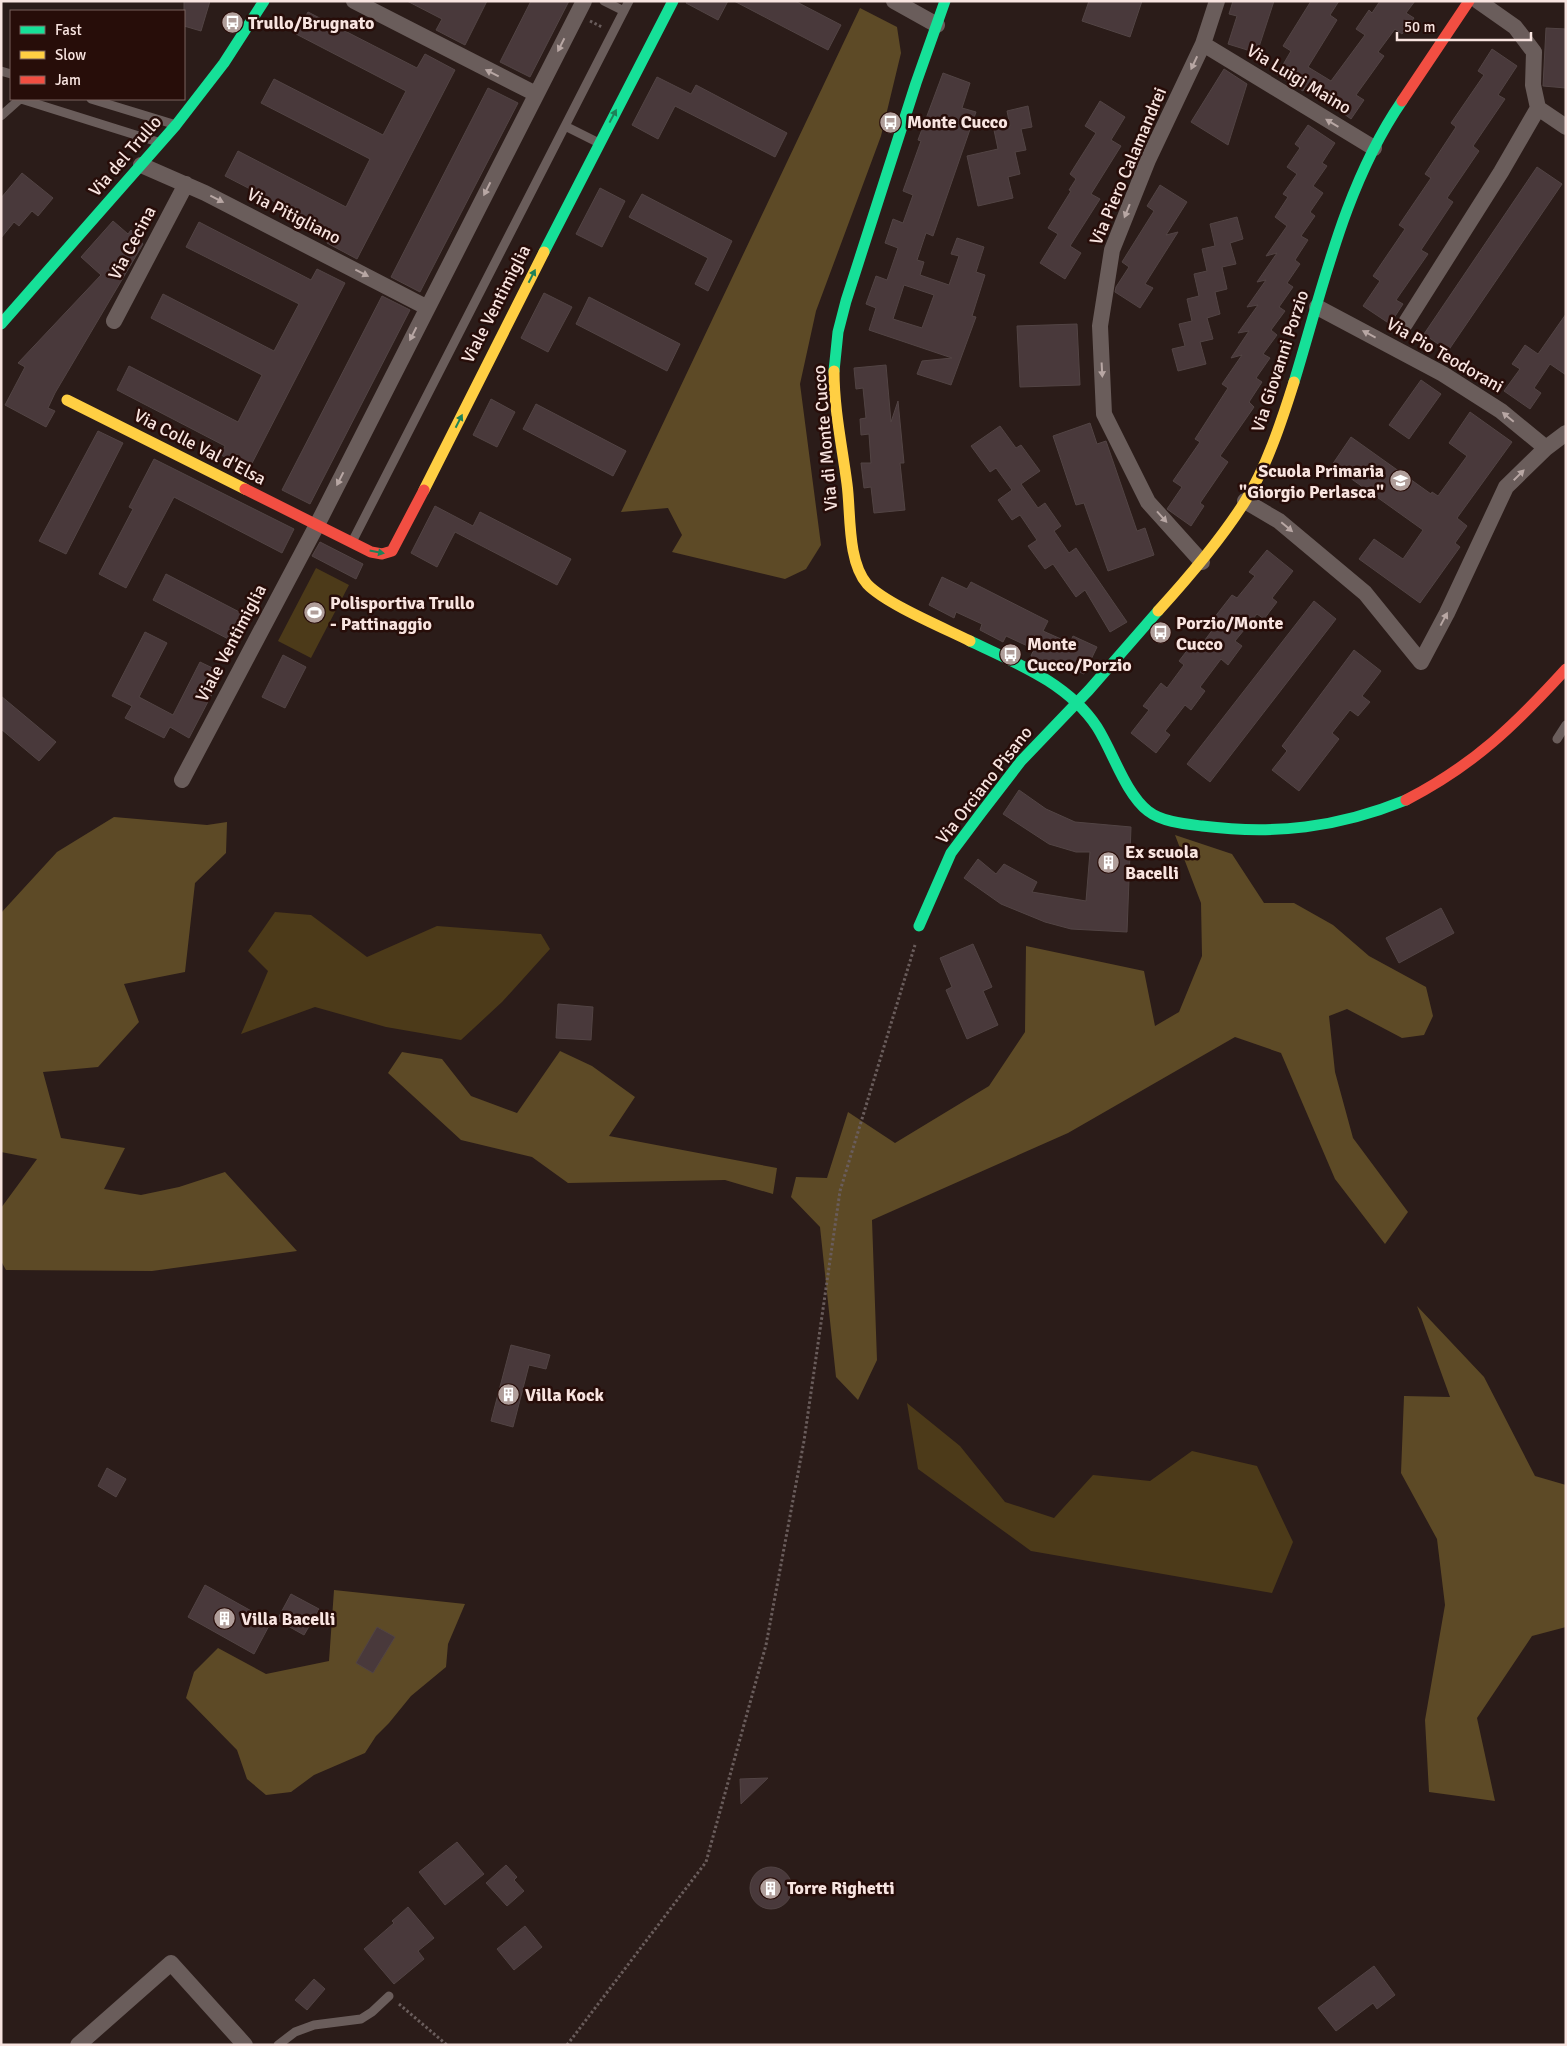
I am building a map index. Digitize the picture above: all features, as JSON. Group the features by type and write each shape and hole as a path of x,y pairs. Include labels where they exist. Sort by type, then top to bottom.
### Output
{"street":[{"name":"Via del Trullo","path":"1,324 176,125 224,62 264,1"},
{"path":"354,1 536,94"},
{"name":"Viale Ventimiglia","path":"182,780 317,525 426,307 584,1"},
{"name":"Viale Ventimiglia","path":"317,525 376,554 386,554 394,549 599,143 674,1"},
{"path":"894,1 937,25"},
{"name":"Via di Monte Cucco","path":"945,1 920,68 836,346 835,396 855,556 864,579 876,590 902,607 1038,675 1078,702 1096,725 1138,800 1152,814 1193,824 1225,829 1256,832 1321,825 1378,811 1408,798 1458,771 1487,748 1566,669"},
{"name":"Via Piero Calamandrei","path":"1202,562 1148,502 1104,414 1100,326 1112,250 1148,160 1203,44 1217,1"},
{"name":"Via Giovanni Porzio","path":"1078,702 1202,562 1245,501 1266,458 1286,408 1345,214 1374,148 1396,109 1469,1"},
{"path":"1478,1 1515,27 1534,52 1533,85 1538,108 1566,128"},
{"name":"Via Luigi Maino","path":"1203,44 1374,148"},
{"path":"1405,324 1501,172 1538,108"},
{"name":"Via Pitigliano","path":"141,165 186,184 426,307"},
{"name":"Via Cecina","path":"114,321 186,184"},
{"name":"Via Pio Teodorani","path":"1317,307 1443,374 1501,411 1546,448"},
{"name":"Via Colle Val d'Elsa","path":"67,400 317,525"},
{"path":"1245,501 1279,520 1365,593 1422,662 1506,488 1546,448 1566,433"},
{"name":"Via Orciano Pisano","path":"921,921 940,873 956,846 1021,761 1078,702"},
{"path":"78,2045 171,1963 245,2045"}],"lane":[{"path":"604,1 624,10"},
{"path":"352,543 502,246 629,1"},
{"path":"1,116 20,100"},
{"path":"24,100 161,142"},
{"path":"94,100 176,125"},
{"path":"565,126 599,143"},
{"path":"1557,739 1566,725"},
{"path":"278,2045 295,2032 314,2025 361,2019 372,2012 389,1996"}],"path":[{"path":"567,2045 706,1862 766,1645 804,1441 840,1191 921,921"},
{"path":"389,1996 447,2045"}],"shaded area":[{"path":"860,8 897,27 901,53 881,136 816,311 800,384 821,545 806,569 785,579 672,552 682,535 668,508 621,512"},
{"name":"Polisportiva Trullo - Pattinaggio","path":"316,568 349,585 311,658 278,641"},
{"path":"114,817 207,825 227,822 226,853 195,883 185,972 124,984 139,1022 98,1067 43,1072 61,1138 125,1148 104,1189 141,1195 179,1187 225,1172 297,1251 152,1271 6,1270 1,1261 1,1208 37,1159 1,1152 1,913 57,852"},
{"path":"1175,835 1232,854 1264,903 1294,903 1333,925 1369,956 1426,987 1433,1016 1424,1035 1402,1038 1347,1009 1329,1016 1335,1072 1353,1138 1408,1212 1385,1244 1335,1179 1281,1053 1235,1037 1068,1133 872,1220 877,1360 858,1400 836,1377 820,1227 791,1197 796,1177 827,1178 848,1112 895,1143 989,1086 1025,1032 1026,946 1144,971 1155,1026 1179,1012 1202,956 1201,903"},
{"path":"275,912 311,915 367,957 437,926 541,934 550,949 502,1002 461,1040 386,1027 315,1007 241,1034 268,971 248,951"},
{"path":"560,1051 592,1066 635,1097 609,1136 777,1168 773,1194 725,1180 568,1183 532,1157 461,1140 388,1073 402,1052 442,1059 471,1096 517,1113"},
{"path":"1417,1306 1484,1377 1535,1476 1566,1485 1566,1627 1532,1636 1477,1718 1495,1801 1429,1792 1425,1720 1445,1605 1437,1539 1401,1473 1404,1396 1450,1397"},
{"path":"907,1403 960,1446 1005,1502 1054,1518 1093,1475 1150,1481 1192,1451 1257,1466 1293,1542 1272,1593 1031,1551 918,1469"},
{"path":"334,1590 465,1604 448,1644 446,1667 411,1696 376,1736 365,1753 314,1775 291,1792 266,1795 247,1779 237,1750 186,1698 194,1672 218,1648 266,1674 329,1661"}],"building":[{"path":"184,1 210,1 201,31 185,26"},
{"path":"407,1 487,1 465,45 436,30 442,19"},
{"path":"531,1 569,1 530,77 500,62"},
{"path":"687,1 728,1 718,20 686,3"},
{"path":"734,1 795,1 841,25 828,50"},
{"path":"1089,1 1142,1 1130,37 1082,21"},
{"path":"1233,1 1274,1 1257,53 1228,44 1237,16 1229,14"},
{"path":"1311,1 1339,1 1330,15 1337,20 1308,67 1331,81 1365,35 1356,29 1369,10 1372,13 1380,1 1415,1 1406,13 1414,18 1402,34 1395,29 1378,52 1384,56 1356,95 1364,100 1351,119 1306,86 1303,91 1277,75 1291,51 1283,46"},
{"path":"308,12 417,68 425,54 455,70 357,259 327,243 333,232 225,176 238,151 346,207 370,159 261,103 274,79 383,135 406,91 296,34"},
{"path":"1546,28 1566,29 1566,88 1543,86"},
{"path":"1492,49 1517,66 1498,95 1505,99 1473,146 1479,151 1447,198 1453,202 1421,250 1428,254 1396,300 1403,304 1390,324 1363,306 1380,281 1373,276 1405,229 1399,225 1431,178 1425,174 1456,127 1451,123 1484,75 1478,71"},
{"path":"1224,69 1247,84 1228,145 1191,122"},
{"path":"943,73 970,83 962,108 976,112 933,236 926,233 917,260 924,262 920,275 949,285 959,256 951,254 957,238 984,247 976,272 985,275 972,316 976,317 951,385 917,374 922,361 952,358 869,330 876,308 866,304 876,276 887,280 898,248 885,243 893,219 903,223 913,195 903,191 921,141 918,140","holes":["904,285 934,295 922,328 893,319"]},
{"path":"657,77 691,94 696,85 787,133 775,157 675,106 658,139 632,125"},
{"path":"488,88 518,103 420,292 391,277"},
{"path":"1100,101 1125,117 1111,140 1121,146 1091,194 1100,199 1070,246 1081,253 1065,279 1040,263 1058,234 1048,228 1071,191 1069,190 1076,179 1070,174 1096,133 1085,126"},
{"path":"1028,106 1032,127 1021,129 1026,150 1015,152 1020,174 1008,177 1013,198 978,206 967,156 998,149 994,130 1010,126 1007,111"},
{"path":"1308,125 1335,143 1322,163 1327,166 1313,186 1323,193 1310,212 1315,216 1301,236 1308,240 1295,260 1300,264 1287,283 1293,287 1279,307 1285,311 1271,330 1277,335 1263,354 1270,358 1256,378 1262,382 1249,402 1254,407 1220,456 1228,462 1200,503 1204,506 1191,526 1167,509 1182,487 1173,481 1200,442 1195,439 1228,388 1222,384 1242,355 1231,358 1249,331 1238,333 1258,305 1247,307 1266,280 1257,282 1277,253 1266,256 1287,226 1275,217 1288,197 1283,194 1297,174 1287,167 1300,148 1295,144"},
{"path":"1537,167 1562,184 1448,351 1424,334"},
{"path":"22,173 53,198 38,216 32,211 19,226 14,222 1,238 1,198"},
{"path":"1160,185 1187,202 1166,235 1178,232 1145,284 1153,288 1140,308 1115,292 1116,287 1129,267 1122,262 1154,211 1147,206"},
{"path":"600,188 625,201 602,247 576,234"},
{"path":"642,194 732,241 708,291 695,284 708,258 629,217"},
{"path":"1237,217 1243,239 1230,243 1236,264 1222,267 1227,289 1215,292 1220,314 1207,318 1213,339 1200,342 1206,364 1178,371 1172,349 1185,346 1179,324 1192,321 1187,299 1199,296 1194,274 1207,271 1202,249 1215,246 1210,224"},
{"path":"113,221 128,234 131,230 143,244 55,393 48,408 55,411 46,427 5,405 25,367 18,363 101,275 81,257"},
{"path":"199,222 311,280 317,269 345,283 249,469 221,455 225,446 117,390 129,366 238,422 262,375 151,318 163,294 274,351 299,304 186,247"},
{"path":"544,293 572,307 548,352 521,338"},
{"path":"382,296 410,310 310,504 282,490"},
{"path":"589,297 680,344 667,371 576,324"},
{"path":"1566,314 1566,375 1550,364 1534,388 1541,393 1530,409 1504,391 1520,369 1512,364 1525,345 1538,354"},
{"path":"1077,324 1080,385 1020,387 1017,326"},
{"path":"886,365 891,422 898,401 904,463 900,463 905,510 874,513 871,487 864,488 861,463 871,463 869,434 861,435 860,419 866,418 863,388 856,389 854,368"},
{"path":"1421,380 1441,394 1409,439 1389,425"},
{"path":"491,399 515,412 497,447 473,435"},
{"path":"536,404 626,451 613,476 523,429"},
{"path":"1470,412 1512,442 1457,518 1467,526 1455,543 1460,547 1420,603 1359,559 1374,539 1403,559 1423,530 1332,465 1351,437 1431,494 1432,492 1438,496 1467,456 1449,443"},
{"path":"1090,423 1097,444 1106,441 1137,531 1145,528 1154,555 1108,571 1084,503 1076,505 1053,436"},
{"path":"1000,426 1016,448 1021,445 1040,471 1021,484 1038,508 1045,503 1061,526 1054,531 1069,553 1076,548 1127,622 1110,632 1085,590 1076,597 1053,564 1045,569 1028,546 1037,540 1020,515 1012,520 998,500 1012,490 996,468 990,472 971,446"},
{"path":"98,431 123,443 66,554 39,541"},
{"path":"154,459 294,529 282,553 174,497 126,588 99,574 133,509 129,507"},
{"path":"435,506 473,526 480,512 571,559 557,585 455,532 437,567 411,553"},
{"path":"320,542 363,564 356,579 312,556"},
{"path":"1267,550 1293,571 1272,598 1277,602 1264,619 1257,614 1235,641 1242,646 1228,665 1221,659 1200,687 1205,691 1191,710 1185,705 1165,731 1170,735 1156,753 1131,733 1149,710 1143,706 1161,683 1167,688 1184,665 1179,661 1196,639 1202,644 1219,621 1214,618 1232,595 1237,598 1255,576 1249,572"},
{"path":"166,574 249,617 236,643 153,600"},
{"path":"942,577 967,589 971,582 1048,621 1043,631 1070,643 1073,636 1097,647 1084,674 1056,661 1053,667 1031,656 1034,649 1006,636 1003,642 980,630 982,624 956,612 954,618 929,605"},
{"path":"1314,601 1336,619 1210,782 1187,764"},
{"path":"145,632 167,643 139,697 173,715 200,662 223,673 189,738 170,727 164,738 125,718 132,706 112,696"},
{"path":"1354,650 1381,671 1362,696 1370,702 1358,716 1350,710 1332,733 1339,739 1299,791 1272,770 1287,751 1282,746"},
{"path":"283,655 306,667 285,708 262,697"},
{"path":"1,696 56,742 39,761 1,729"},
{"name":"Ex scuola Bacelli","path":"1019,790 1046,809 1075,822 1131,827 1127,932 1071,929 1045,922 1001,904 964,878 978,859 996,874 1004,864 1037,882 1032,892 1086,901 1090,852 1076,852 1049,844 1003,814"},
{"path":"1441,908 1454,933 1399,963 1386,938"},
{"path":"973,944 992,987 983,991 998,1025 967,1039 946,990 952,987 940,958"},
{"path":"558,1004 593,1007 591,1040 556,1038"},
{"name":"Villa Kock","path":"511,1345 550,1355 546,1369 529,1365 513,1427 491,1421"},
{"path":"107,1468 126,1479 116,1497 98,1486"},
{"name":"Villa Bacelli","path":"205,1585 271,1622 254,1654 188,1617"},
{"path":"291,1594 319,1609 304,1635 277,1620"},
{"path":"377,1627 395,1637 373,1673 356,1663"},
{"path":"768,1778 741,1804 740,1779"},
{"path":"457,1842 484,1874 445,1905 419,1872"},
{"path":"506,1865 517,1877 514,1880 524,1891 507,1906 486,1883"},
{"name":"Torre Righetti","path":"775,1867 783,1870 789,1876 792,1888 789,1900 783,1906 767,1909 759,1906 753,1900 750,1884 753,1876 759,1870"},
{"path":"408,1907 434,1938 418,1951 424,1959 394,1984 364,1949 394,1923 392,1921"},
{"path":"525,1926 542,1947 514,1970 497,1949"},
{"path":"1374,1966 1395,1995 1377,2009 1373,2003 1336,2031 1318,2008"},
{"path":"314,1979 325,1989 307,2010 295,2000"}],"traffic: fast":[{"path":"1,324 176,125 224,63 264,1"},
{"path":"544,252 673,1"},
{"path":"834,371 838,332 846,301 916,83 945,1"},
{"path":"1294,382 1326,273 1350,201 1382,133 1402,101"},
{"path":"919,926 951,853 981,813 1021,761 1089,690 1158,611"},
{"path":"970,641 1023,666 1056,686 1071,698 1097,727 1133,794 1148,811 1160,818 1181,823 1229,829 1280,829 1330,823 1380,810 1406,800"}],"traffic: slow":[{"path":"424,490 544,252"},
{"path":"834,371 835,399 847,484 851,536 856,563 861,574 867,584 887,600 970,641"},
{"path":"1158,611 1214,545 1252,490 1273,444 1294,382"},
{"path":"67,400 245,489"}],"traffic: jam":[{"path":"1402,101 1469,1"},
{"path":"245,489 371,552 382,554 392,551 424,490"},
{"path":"1406,800 1453,773 1473,758 1511,726 1566,669"}],"place":[{"name":"Trullo/Brugnato","path":"232,23"},
{"name":"Monte Cucco","path":"891,122"},
{"name":"Scuola Primaria \"Giorgio Perlasca\"","path":"1400,481"},
{"name":"Polisportiva Trullo - Pattinaggio","path":"314,613"},
{"name":"Porzio/Monte Cucco","path":"1160,633"},
{"name":"Monte Cucco/Porzio","path":"1011,654"},
{"name":"Ex scuola Bacelli","path":"1109,862"},
{"name":"Villa Kock","path":"509,1395"},
{"name":"Villa Bacelli","path":"225,1619"},
{"name":"Torre Righetti","path":"771,1888"}]}
